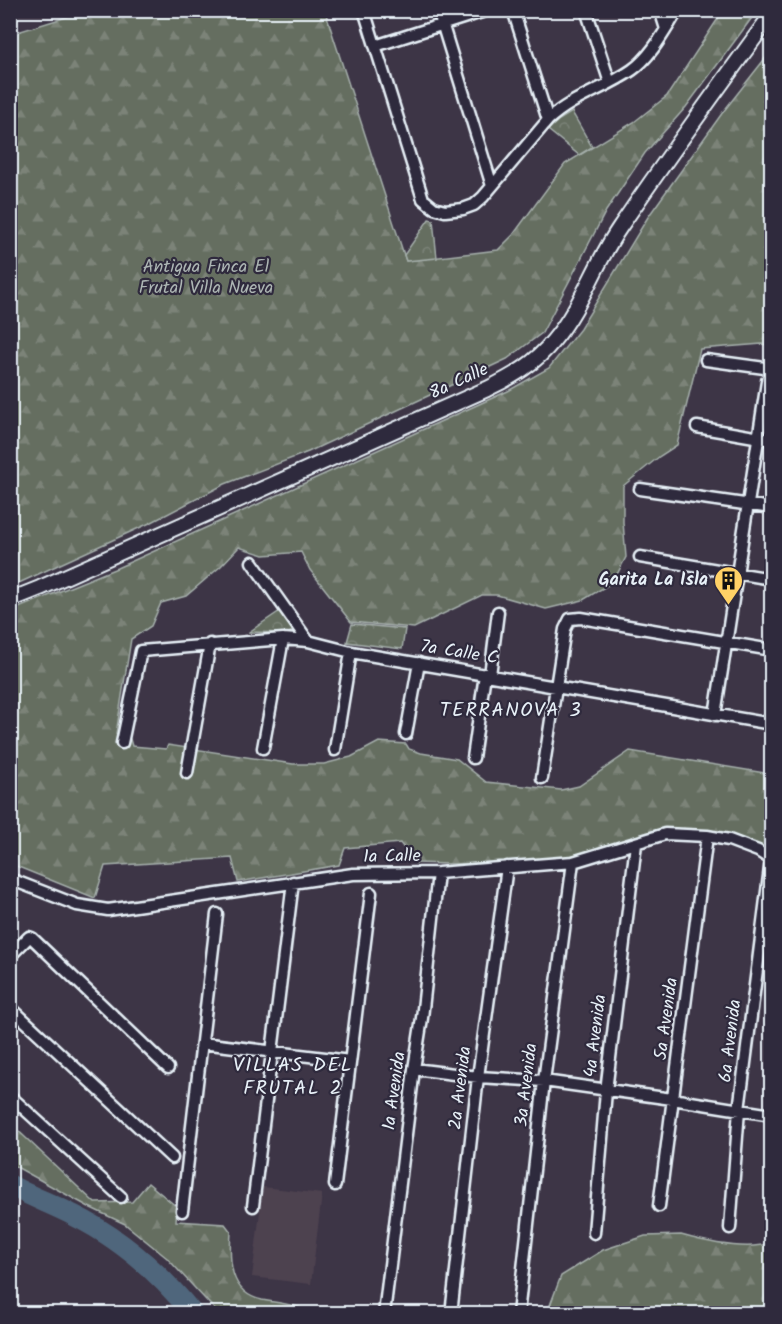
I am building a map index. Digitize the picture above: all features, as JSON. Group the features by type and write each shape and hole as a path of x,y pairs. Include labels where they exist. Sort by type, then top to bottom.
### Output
{"main road":[{"name":"8a Calle","path":"10,600 487,389 522,369 545,351 563,328 615,234 771,14"}],"street":[{"path":"364,10 423,199 438,210 457,210 474,205 548,120 569,103 610,83 640,63 666,30 678,10"},
{"path":"438,10 492,186"},
{"path":"375,46 488,10"},
{"path":"513,10 548,120"},
{"path":"586,10 610,83"},
{"path":"660,10 666,30"},
{"path":"706,360 770,369 715,715"},
{"path":"697,427 771,440"},
{"path":"640,489 771,508"},
{"path":"640,557 771,579"},
{"path":"252,562 308,641"},
{"path":"473,758 498,612"},
{"path":"542,778 565,629 570,619 581,618 771,650"},
{"path":"263,748 283,639"},
{"name":"7a Calle C","path":"122,743 141,651 283,639 308,641 351,652 771,724"},
{"path":"187,773 210,644"},
{"path":"335,750 351,652"},
{"path":"406,734 419,663"},
{"name":"1a Calle","path":"10,879 77,905 108,910 353,874 438,873 573,862 665,834 707,836 741,844 758,851 771,860"},
{"name":"5a Avenida","path":"659,1206 707,836"},
{"name":"4a Avenida","path":"594,1233 606,1091 636,844"},
{"name":"6a Avenida","path":"730,1228 739,1110 771,860"},
{"name":"3a Avenida","path":"518,1314 544,1081 573,862"},
{"name":"2a Avenida","path":"451,1314 478,1077 507,867"},
{"name":"1a Avenida","path":"384,1314 438,873"},
{"path":"253,1206 293,882"},
{"path":"335,1185 371,893"},
{"path":"182,1211 217,914"},
{"path":"10,956 28,937 33,938 168,1068"},
{"path":"10,1007 172,1158"},
{"path":"202,1043 350,1061"},
{"path":"414,1069 478,1077 544,1081 771,1115"},
{"path":"10,1096 121,1197"}],"shaded area":[{"path":"263,1187 322,1194 311,1284 252,1277"}],"green space":[{"name":"Antigua Finca El Frutal Villa Nueva","path":"86,11 325,11 406,261 498,250 513,235 565,164 634,122 667,96 723,11 757,11 686,107 645,153 606,211 542,333 507,359 308,452 225,484 152,522 11,585 11,34"},
{"path":"771,51 771,346 762,344 700,349 677,445 623,486 626,557 613,582 583,600 546,609 497,595 482,595 414,628 351,622 310,570 301,552 264,555 239,547 186,596 161,603 151,626 131,639 116,734 130,739 132,746 166,749 168,745 293,764 324,764 351,757 379,742 406,744 409,749 421,753 457,759 486,782 561,790 579,786 630,751 771,774 771,855 673,829 624,840 581,857 540,861 415,863 400,843 345,848 339,865 238,882 232,858 105,866 95,898 11,864 11,611 117,568 508,391 549,368 580,329 648,217 723,112"},
{"path":"572,112 592,147 579,155 548,130"},
{"path":"429,219 433,220 437,258 406,261 404,255"},
{"path":"280,611 293,631 288,633 249,632"},
{"path":"352,624 405,629 402,649 347,642"},
{"path":"10,1123 95,1203 132,1202 148,1183 177,1207 176,1221 225,1224 231,1232 230,1253 233,1274 243,1290 262,1300 294,1306 311,1313 218,1313 167,1258 125,1224 11,1164"},
{"path":"681,1235 738,1246 771,1243 771,1313 544,1313 549,1308 561,1276 603,1250 645,1236"}],"waterway":[{"path":"10,1185 107,1234 167,1284 193,1314"}],"place":[{"name":"Garita La Isla","path":"729,606"}],"district":[{"name":"TERRANOVA 3","path":"511,711"},
{"name":"VILLAS DEL FRUTAL 2","path":"293,1078"}]}
